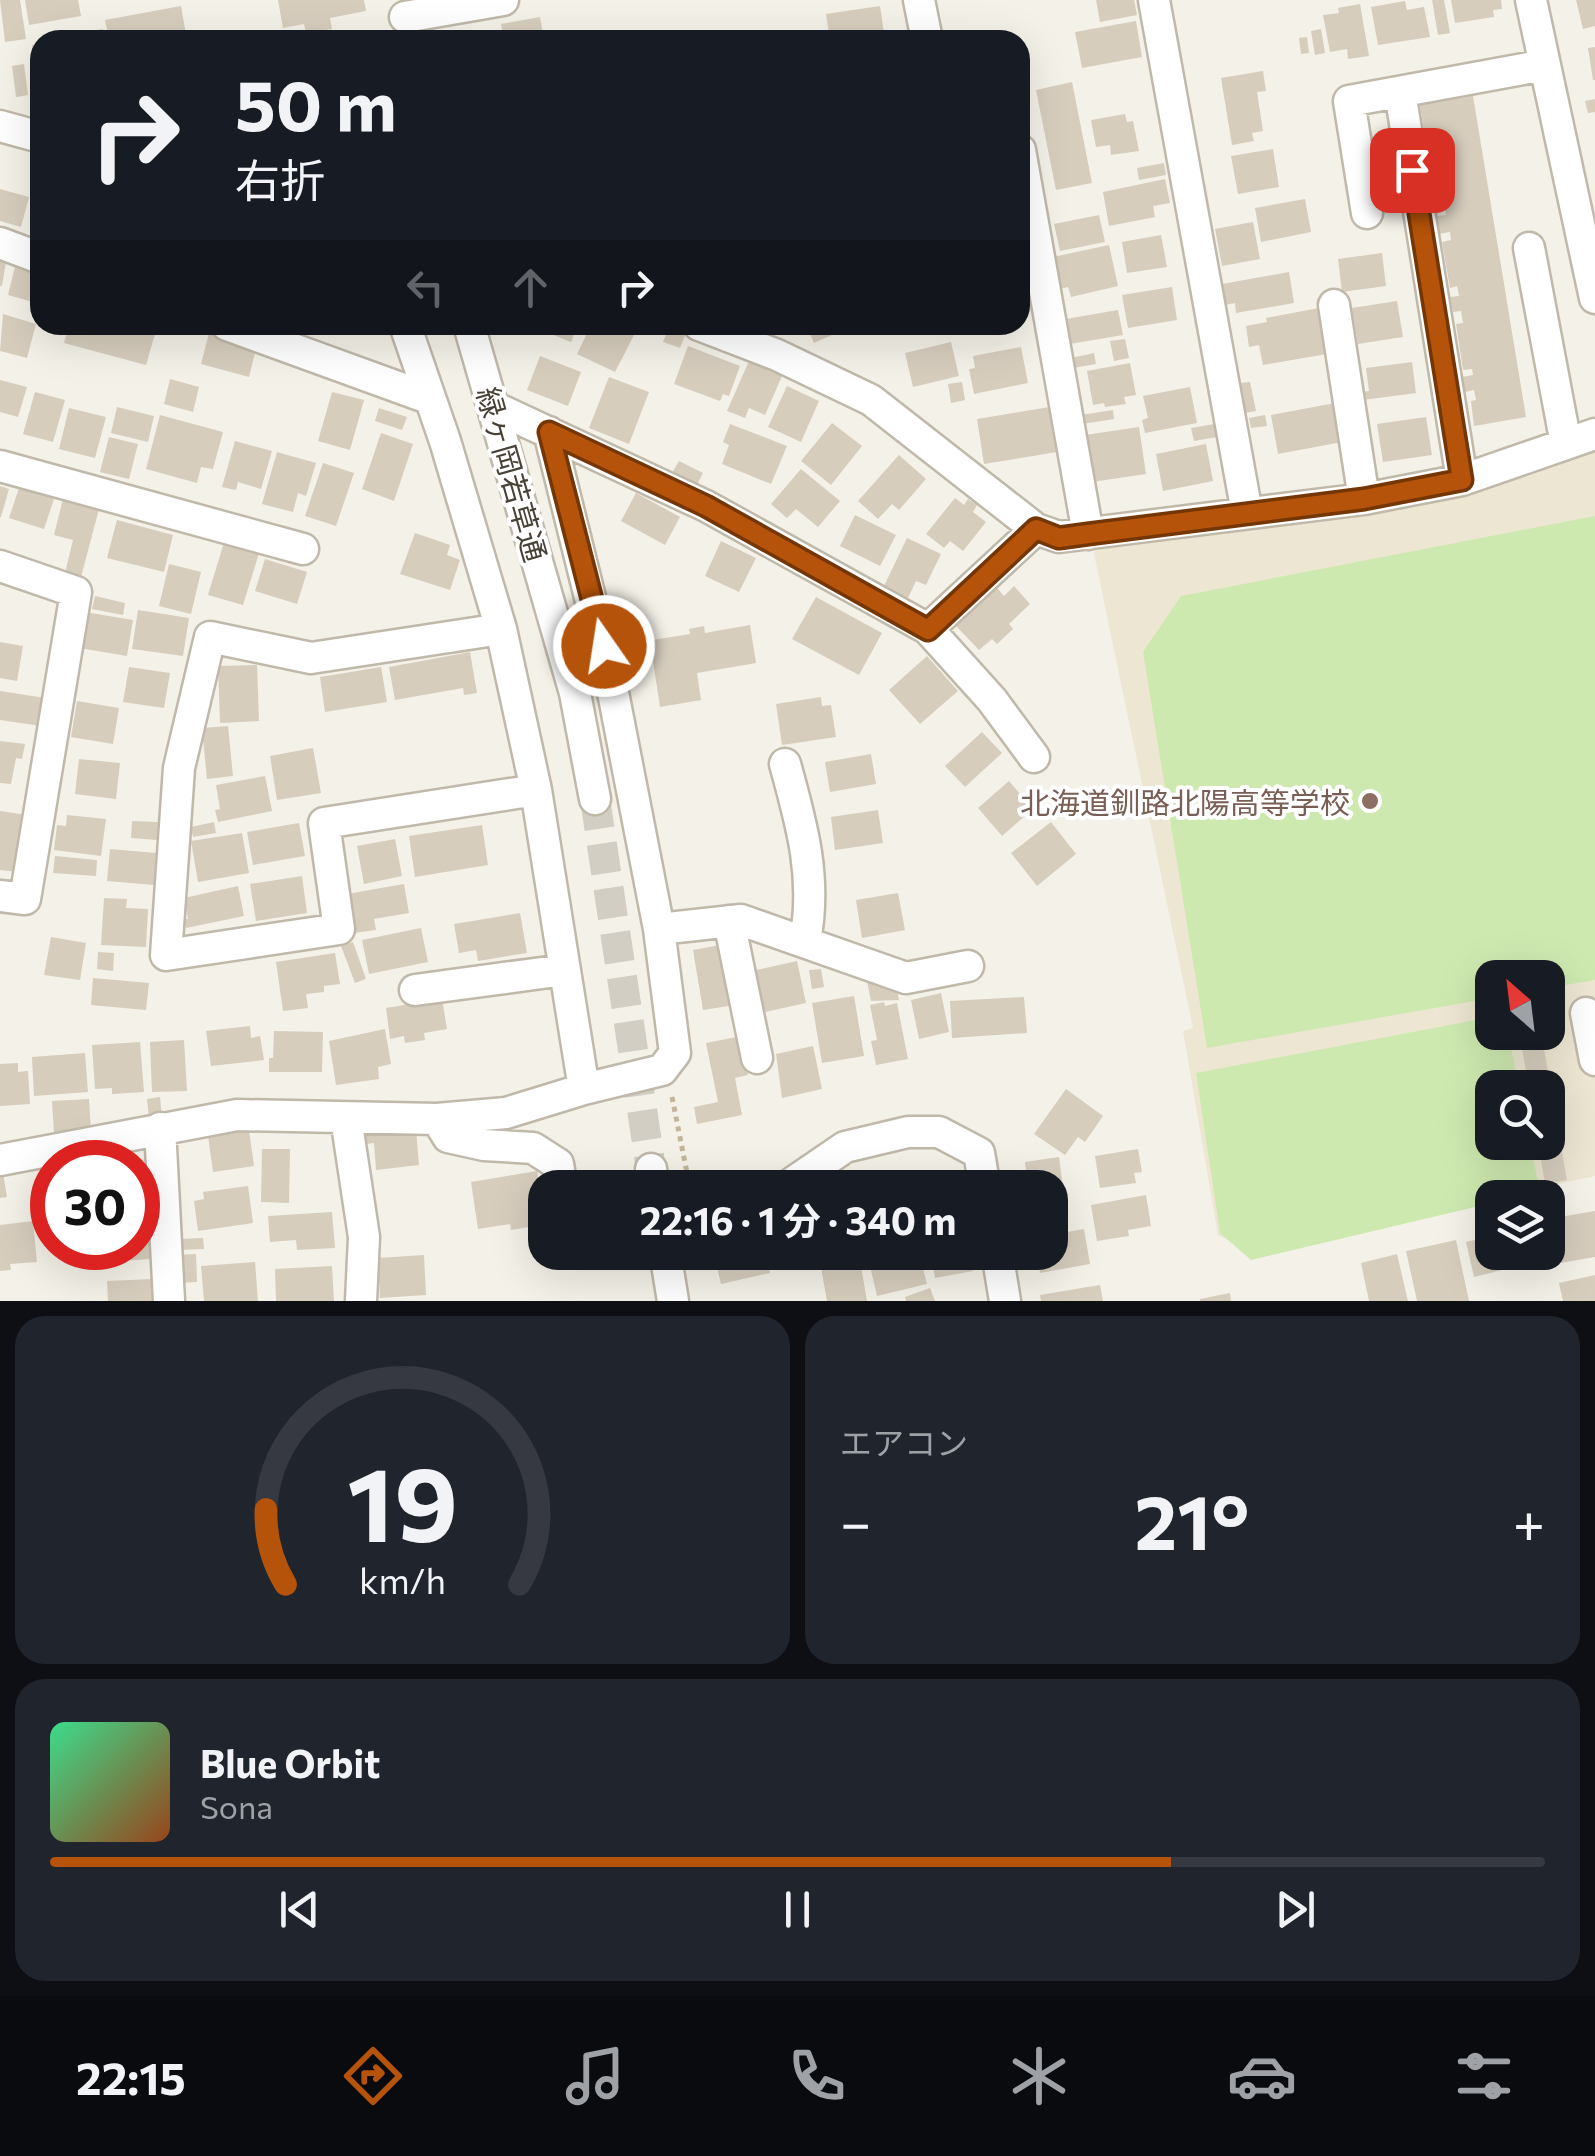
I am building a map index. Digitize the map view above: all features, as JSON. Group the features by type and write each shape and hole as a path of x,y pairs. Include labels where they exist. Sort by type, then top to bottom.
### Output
{"street":[{"path":"405,19 502,0"},
{"path":"920,0 925,30"},
{"path":"1154,0 1247,513"},
{"path":"1530,0 1595,298"},
{"path":"1367,213 1349,101 1545,66"},
{"path":"1400,92 1462,480"},
{"path":"0,126 30,134"},
{"path":"1030,206 1088,534"},
{"path":"0,243 30,254"},
{"path":"1530,248 1566,444"},
{"path":"1334,304 1364,499"},
{"path":"255,335 428,398"},
{"path":"409,335 501,630 536,790 584,1089"},
{"name":"緑ヶ岡若草通","path":"472,335 575,694 595,799"},
{"path":"725,335 777,355 870,400 1036,529 1059,538 1364,499 1462,480 1595,434"},
{"path":"494,406 706,506 928,630 992,700 1034,757"},
{"path":"0,1160 237,1116 437,1119 506,1112 662,1070 675,1054 659,929 596,611 549,432"},
{"path":"0,466 304,548"},
{"path":"928,630 1036,529"},
{"path":"0,566 76,592 25,899 0,896"},
{"path":"501,630 311,658 210,637 180,768 166,955 340,928 324,823 536,790"},
{"path":"785,764 804,831 812,905 805,941"},
{"path":"659,929 740,920 906,978 968,966"},
{"path":"728,922 758,1058"},
{"path":"415,990 564,970"},
{"path":"1586,1012 1595,1060"},
{"path":"346,1118 364,1237 361,1301"},
{"path":"437,1119 448,1137 484,1145 533,1148 558,1164 559,1170"},
{"path":"160,1128 169,1301"},
{"path":"812,1170 845,1147 908,1132 939,1132 979,1153 982,1170"},
{"path":"668,1270 674,1301"},
{"path":"1000,1270 1006,1301"}],"path":[{"path":"671,1094 686,1170"}],"shaded area":[{"name":"北海道釧路北陽高等学校","path":"1595,447 1595,1176 1565,1182 1475,1180 1475,1202 1258,1255 1218,1235 1183,1031 1193,1028 1093,549 1455,495"}],"green space":[{"name":"北海道釧路北陽高等学校","path":"1595,516 1595,980 1565,985 1565,960 1475,960 1475,1001 1207,1048 1143,652 1181,596"},
{"path":"1475,1020 1475,1050 1511,1050 1516,1070 1475,1070 1475,1160 1533,1160 1538,1180 1475,1180 1475,1207 1251,1260 1220,1233 1196,1073"}],"building":[{"path":"0,0 20,0 26,39 5,42"},
{"path":"25,0 78,0 81,16 29,25"},
{"path":"278,0 364,0 366,11 330,18 332,29 305,30 304,24 283,28"},
{"path":"1096,0 1134,0 1137,15 1100,22"},
{"path":"1432,0 1444,0 1450,33 1438,35"},
{"path":"1451,0 1501,0 1502,9 1493,10 1494,17 1455,23"},
{"path":"1576,0 1595,0 1595,26 1583,29"},
{"path":"1405,1 1407,10 1424,7 1430,37 1378,45 1371,7"},
{"path":"1360,4 1369,56 1348,59 1347,49 1330,52 1323,15"},
{"path":"181,6 185,30 107,30 105,20"},
{"path":"880,6 884,30 828,30 826,14"},
{"path":"540,17 542,30 502,30 501,24"},
{"path":"1136,21 1142,57 1082,68 1075,32"},
{"path":"1321,29 1325,53 1315,55 1311,31"},
{"path":"1307,37 1309,53 1301,54 1299,38"},
{"path":"1595,47 1595,80 1593,80 1588,48"},
{"path":"24,64 28,95 16,97 12,66"},
{"path":"1263,71 1266,91 1257,92 1263,131 1252,133 1254,141 1232,145 1221,78"},
{"path":"1072,82 1092,183 1056,190 1036,90"},
{"path":"1473,96 1526,417 1474,426 1474,390 1465,392 1462,377 1473,375 1472,369 1463,370 1456,324 1463,323 1461,311 1453,312 1450,297 1459,296 1457,286 1450,288 1442,242 1451,240 1450,232 1439,234 1436,216 1446,215 1445,208 1437,210 1429,164 1435,163 1434,153 1425,154 1423,139 1432,137 1431,129 1424,130 1420,105"},
{"path":"1595,99 1595,112 1588,113 1585,101"},
{"path":"1125,114 1127,122 1133,121 1139,151 1111,155 1110,145 1096,147 1091,120"},
{"path":"1273,149 1279,187 1238,194 1231,156"},
{"path":"1164,163 1166,175 1139,180 1137,168"},
{"path":"1165,179 1170,203 1153,206 1155,217 1109,226 1103,192"},
{"path":"0,189 29,197 21,227 0,221"},
{"path":"1305,199 1311,232 1261,242 1255,208"},
{"path":"1099,215 1105,242 1060,251 1054,224"},
{"path":"1253,222 1260,259 1222,266 1215,229"},
{"path":"1161,235 1167,267 1127,273 1122,242"},
{"path":"1109,245 1118,286 1071,297 1068,287 1060,289 1053,257"},
{"path":"1382,253 1386,286 1342,292 1338,259"},
{"path":"0,261 6,262 2,286 0,286"},
{"path":"15,267 30,271 30,301 8,295"},
{"path":"1289,272 1294,303 1236,313 1235,303 1225,305 1222,284"},
{"path":"1172,287 1177,320 1128,328 1122,295"},
{"path":"1397,301 1403,337 1358,344 1352,308"},
{"path":"1319,308 1327,354 1263,365 1259,345 1249,347 1246,326"},
{"path":"1118,310 1123,335 1070,344 1066,319"},
{"path":"3,314 30,322 30,335 33,335 27,358 0,351"},
{"path":"66,335 155,335 146,365 64,343"},
{"path":"208,335 257,345 249,377 201,364"},
{"path":"554,335 574,335 571,342"},
{"path":"586,335 634,335 615,372 577,354"},
{"path":"666,335 685,335 680,348 663,342"},
{"path":"810,335 832,335 814,343"},
{"path":"1125,339 1129,358 1114,361 1110,341"},
{"path":"951,342 959,376 913,387 905,353"},
{"path":"688,346 740,366 729,396 723,394 720,401 674,384"},
{"path":"1021,347 1028,383 974,394 969,369 975,368 973,356"},
{"path":"1094,353 1096,364 1073,368 1071,358"},
{"path":"540,356 581,372 568,406 527,390"},
{"path":"749,361 782,376 765,415 749,408 745,418 727,411"},
{"path":"1412,362 1416,393 1363,400 1362,392 1369,391 1366,368"},
{"path":"1130,363 1136,395 1124,397 1126,404 1093,405 1087,371"},
{"path":"609,377 649,392 629,444 589,428"},
{"path":"170,379 199,387 193,412 164,404"},
{"path":"0,380 27,387 18,417 0,412"},
{"path":"962,382 965,400 951,403 948,384"},
{"path":"1250,382 1256,411 1245,413 1240,383"},
{"path":"787,386 819,401 801,442 768,427"},
{"path":"1190,387 1197,423 1145,433 1142,420 1148,418 1143,396"},
{"path":"35,392 65,400 53,442 23,434"},
{"path":"332,392 364,400 350,450 318,441"},
{"path":"1335,403 1342,442 1278,454 1271,415"},
{"path":"117,407 154,416 148,442 111,433"},
{"path":"1050,407 1057,452 984,464 977,419"},
{"path":"69,408 106,417 95,458 59,449"},
{"path":"379,408 407,417 402,430 375,421"},
{"path":"1113,410 1114,419 1082,424 1081,415"},
{"path":"160,415 223,432 213,469 201,467 197,483 146,469"},
{"path":"1265,415 1267,426 1251,428 1249,418"},
{"path":"1426,417 1432,455 1383,462 1377,424"},
{"path":"832,423 862,446 831,485 801,461"},
{"path":"730,424 787,446 771,484 722,464 729,445 723,442"},
{"path":"1214,424 1217,437 1194,441 1191,428"},
{"path":"1139,427 1146,474 1092,482 1085,435"},
{"path":"381,433 413,444 394,501 362,489"},
{"path":"109,437 138,444 129,479 100,472"},
{"path":"235,441 272,451 261,489 238,482 236,490 222,487"},
{"path":"1206,444 1213,481 1163,491 1156,454"},
{"path":"277,452 316,463 306,496 298,493 293,512 262,504"},
{"path":"899,455 926,479 899,510 892,504 878,519 858,501"},
{"path":"679,461 703,473 695,489 670,476"},
{"path":"323,463 354,473 336,526 305,516"},
{"path":"801,469 840,501 818,527 796,509 787,518 771,504"},
{"path":"0,486 9,489 1,517 0,517"},
{"path":"19,488 54,499 44,529 9,518"},
{"path":"636,493 680,517 665,545 621,521"},
{"path":"955,498 964,505 968,499 977,505 973,512 986,522 963,551 950,541 944,548 926,534"},
{"path":"63,499 99,509 81,577 65,573 73,540 54,535"},
{"path":"855,515 896,535 880,566 840,546"},
{"path":"117,520 173,535 164,572 107,558"},
{"path":"415,533 450,545 447,555 460,560 450,590 400,574"},
{"path":"907,538 941,554 926,585 916,581 908,598 884,586"},
{"path":"225,539 260,550 243,605 208,595"},
{"path":"721,541 756,558 739,592 705,576"},
{"path":"265,559 307,572 297,604 255,591"},
{"path":"169,564 201,572 191,614 159,606"},
{"path":"1014,586 1030,604 1009,624 1013,629 997,644 992,639 979,650 956,626 997,588 1004,596"},
{"path":"95,596 125,603 123,615 92,609"},
{"path":"816,597 882,633 859,675 792,639"},
{"path":"138,610 189,618 183,656 132,649"},
{"path":"85,612 133,620 127,656 79,648"},
{"path":"750,625 756,663 697,673 701,700 660,707 653,661 643,662 640,642 690,634 689,629 704,626 705,633"},
{"path":"0,642 23,646 17,681 0,678"},
{"path":"470,652 477,693 464,695 463,688 395,700 389,667"},
{"path":"927,656 958,691 920,724 889,690"},
{"path":"257,665 259,721 220,723 218,666"},
{"path":"129,667 170,673 164,708 123,702"},
{"path":"381,667 387,702 325,712 320,677"},
{"path":"0,691 45,698 41,726 0,720"},
{"path":"821,697 822,706 831,705 836,737 782,745 776,704"},
{"path":"77,701 119,708 113,744 71,737"},
{"path":"228,726 233,776 207,779 202,728"},
{"path":"982,732 1002,753 965,787 945,766"},
{"path":"0,741 25,744 22,759 16,758 11,784 0,783"},
{"path":"313,748 321,793 277,800 270,756"},
{"path":"871,754 876,784 830,792 825,762"},
{"path":"79,759 120,763 116,799 75,794"},
{"path":"265,776 272,811 218,822 216,785"},
{"path":"1009,781 1033,809 1002,836 978,808"},
{"path":"878,810 883,843 835,850 831,817"},
{"path":"0,811 27,815 19,872 0,870"},
{"path":"67,815 106,819 101,856 54,850 57,825 66,826"},
{"path":"132,821 158,822 157,840 131,838"},
{"path":"214,822 216,833 193,837 191,827"},
{"path":"1051,822 1076,854 1037,886 1011,853"},
{"path":"299,823 305,856 253,865 247,832"},
{"path":"482,825 488,865 415,877 409,836"},
{"path":"242,833 249,873 198,882 191,841"},
{"path":"395,839 402,876 364,884 357,846"},
{"path":"110,849 156,853 154,885 107,881"},
{"path":"55,856 97,860 96,876 53,873"},
{"path":"302,876 307,913 256,921 250,884"},
{"path":"404,884 409,913 374,919 376,930 354,933 347,894"},
{"path":"238,886 244,916 186,928 184,898"},
{"path":"898,893 905,930 862,938 856,900"},
{"path":"104,898 127,899 126,908 148,909 146,947 101,945"},
{"path":"520,913 527,953 478,961 476,950 459,953 454,924"},
{"path":"421,928 428,962 369,974 362,940"},
{"path":"51,937 86,943 80,980 44,975"},
{"path":"353,942 366,979 355,983 341,946"},
{"path":"726,944 735,1005 703,1010 693,950"},
{"path":"98,952 114,953 113,971 97,969"},
{"path":"335,953 340,984 324,986 324,992 306,994 308,1008 283,1011 276,962"},
{"path":"797,961 806,1003 761,1013 752,971"},
{"path":"821,969 824,987 812,989 809,970"},
{"path":"93,978 149,983 146,1010 91,1005"},
{"path":"895,980 899,1000 871,1001 867,981"},
{"path":"941,993 949,1032 919,1039 911,1000"},
{"path":"854,996 864,1056 822,1063 812,1003"},
{"path":"1024,997 1027,1033 952,1038 950,1001"},
{"path":"442,999 447,1029 424,1033 425,1040 405,1043 404,1036 390,1039 386,1008"},
{"path":"884,1002 885,1006 897,1003 908,1059 876,1065 871,1041 877,1040 870,1005"},
{"path":"250,1026 251,1038 260,1036 264,1060 211,1066 206,1031"},
{"path":"385,1029 391,1064 378,1067 379,1079 336,1085 329,1041"},
{"path":"274,1031 323,1032 322,1072 269,1072"},
{"path":"741,1036 748,1075 735,1078 742,1115 697,1124 694,1107 718,1102 706,1043"},
{"path":"184,1040 187,1091 152,1092 150,1042"},
{"path":"140,1042 144,1092 112,1094 112,1088 95,1089 92,1045"},
{"path":"813,1046 822,1089 782,1098 776,1054"},
{"path":"1522,1050 1544,1050 1548,1070 1526,1070"},
{"path":"85,1053 88,1092 34,1096 32,1057"},
{"path":"18,1063 18,1072 28,1071 30,1104 0,1106 0,1064"},
{"path":"1066,1089 1103,1116 1085,1142 1078,1137 1065,1155 1034,1134"},
{"path":"160,1097 162,1118 149,1119 147,1099"},
{"path":"89,1099 91,1130 54,1133 52,1101"},
{"path":"249,1130 254,1166 213,1172 208,1136"},
{"path":"416,1130 419,1165 376,1170 374,1143 366,1144 365,1134"},
{"path":"262,1149 290,1149 289,1203 261,1202"},
{"path":"1138,1149 1142,1172 1134,1173 1136,1183 1100,1188 1095,1156"},
{"path":"1059,1157 1061,1170 1026,1170 1025,1162"},
{"path":"1541,1160 1563,1160 1567,1180 1544,1180"},
{"path":"528,1172 528,1227 511,1230 510,1224 478,1229 471,1182"},
{"path":"3,1173 7,1197 0,1198 0,1174"},
{"path":"248,1186 253,1223 198,1231 194,1201 204,1199 203,1192"},
{"path":"1146,1195 1151,1226 1128,1230 1129,1236 1097,1241 1091,1205"},
{"path":"1595,1211 1595,1257 1565,1262 1565,1216"},
{"path":"332,1212 335,1248 297,1250 296,1240 270,1242 268,1216"},
{"path":"30,1221 30,1263 10,1264 11,1270 0,1271 0,1225"},
{"path":"1084,1229 1090,1264 1068,1268 1068,1232"},
{"path":"203,1238 204,1249 178,1250 177,1239"},
{"path":"1456,1240 1469,1301 1417,1301 1406,1251"},
{"path":"1475,1240 1475,1270 1502,1270 1474,1277 1466,1242"},
{"path":"196,1254 197,1282 177,1283 176,1255"},
{"path":"1397,1254 1408,1301 1369,1301 1361,1263"},
{"path":"424,1255 426,1295 380,1298 378,1258"},
{"path":"255,1262 258,1301 204,1301 201,1266"},
{"path":"332,1266 334,1301 276,1301 275,1269"},
{"path":"718,1270 769,1270 770,1273 721,1284"},
{"path":"821,1270 862,1270 867,1301 827,1301"},
{"path":"871,1270 924,1270 927,1284 877,1296"},
{"path":"933,1270 973,1271 935,1278"},
{"path":"1595,1275 1595,1301 1563,1301 1559,1283"},
{"path":"153,1279 154,1301 108,1301 107,1281"},
{"path":"1100,1285 1103,1301 1041,1301 1040,1295"},
{"path":"930,1288 935,1301 906,1301 905,1297"},
{"path":"1230,1293 1231,1301 1200,1301 1200,1299"}],"tunnel":[{"path":"595,799 651,1169"}],"place":[{"name":"北海道釧路北陽高等学校","path":"1370,801"}],"route":[{"path":"604,646 549,432 706,506 928,630 1036,529 1059,538 1364,499 1462,480 1412,170"}]}
